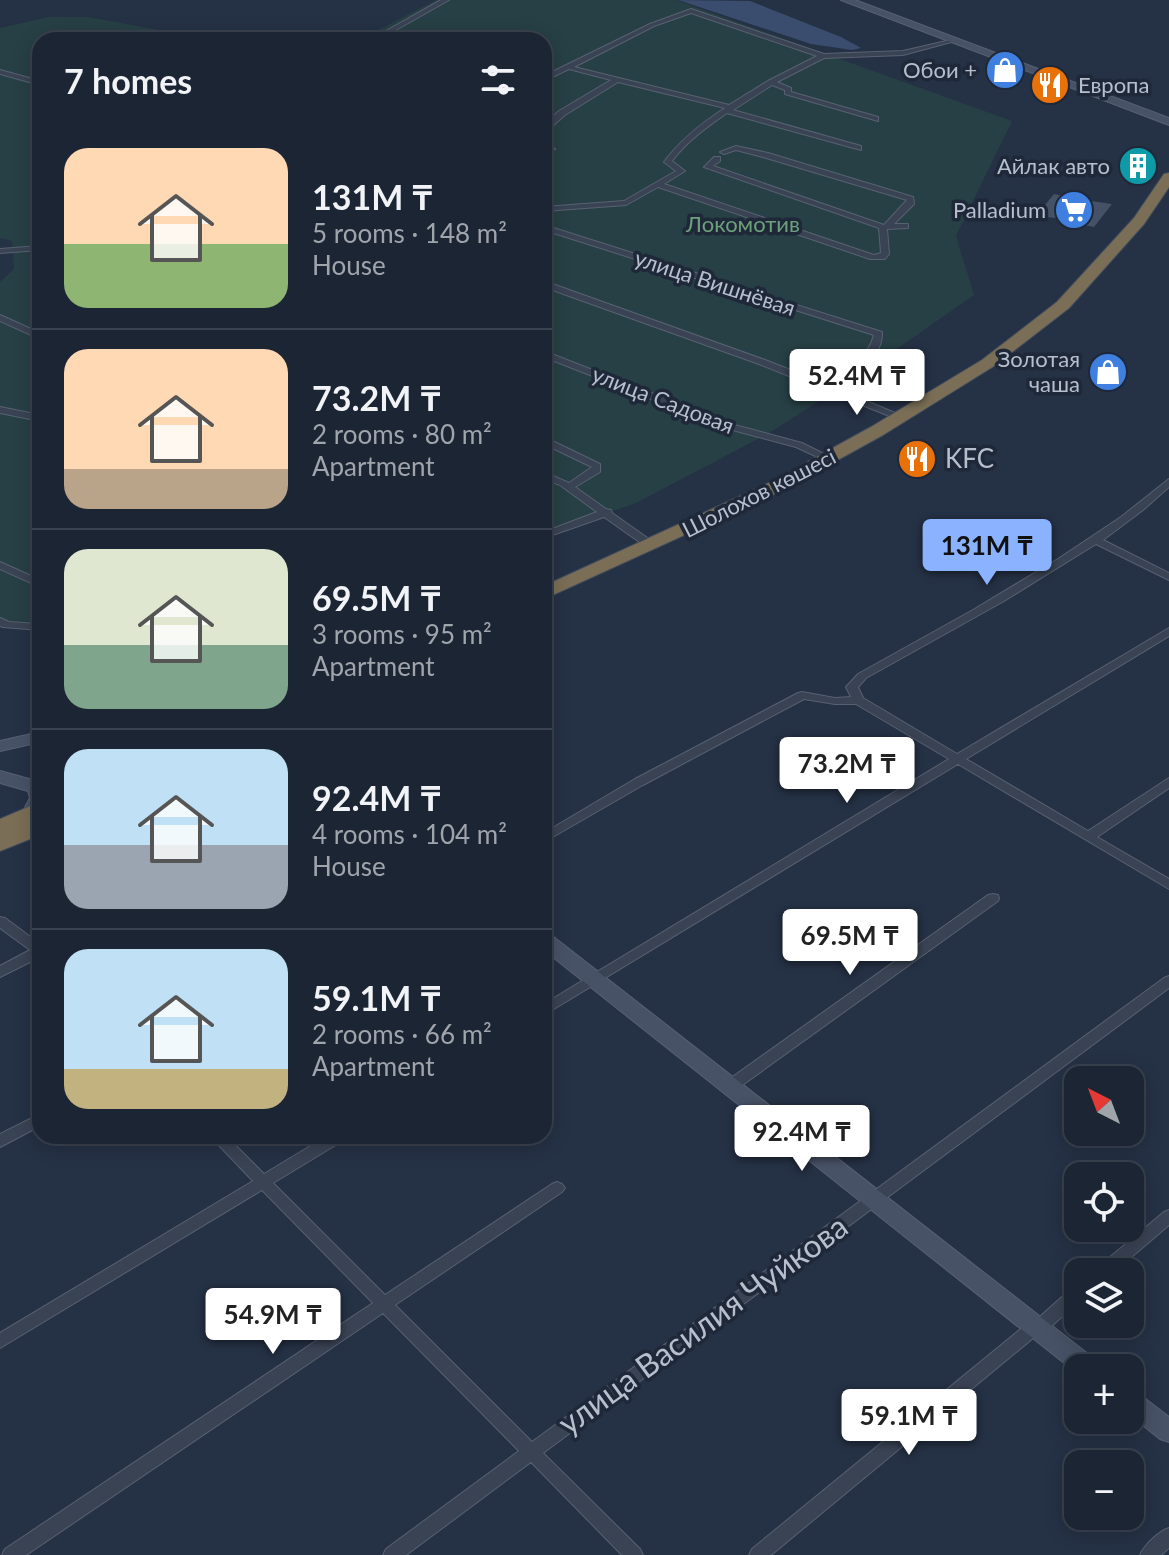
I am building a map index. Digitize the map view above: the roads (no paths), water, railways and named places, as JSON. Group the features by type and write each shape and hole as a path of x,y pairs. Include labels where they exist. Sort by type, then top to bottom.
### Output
{"highway":[{"name":"Шолохов көшесі","path":"552,593 749,500 900,417 988,363 1057,310 1139,221 1169,177"},
{"name":"Шолохов көшесі","path":"552,593 707,535 796,489 996,372 1083,305 1169,201"},
{"path":"0,828 32,818"},
{"path":"0,844 32,820"}],"street":[{"path":"388,32 446,0"},
{"path":"846,0 1169,122"},
{"path":"552,76 652,25 691,11 823,56 903,53 953,40"},
{"path":"552,208 626,203 659,185 681,171 668,162 688,140 770,82 823,56"},
{"path":"571,68 731,110 858,148"},
{"path":"0,72 32,81"},
{"path":"552,122 617,79"},
{"path":"770,82 789,89 787,93 875,119"},
{"path":"659,185 873,257 885,254 886,226 911,202 910,199 752,151 736,148 724,152"},
{"path":"717,159 708,167 886,226 905,226"},
{"name":"улица Вишнёвая","path":"552,230 773,303 833,318 879,334 878,342 856,370 826,386"},
{"path":"0,251 32,249"},
{"path":"552,287 826,386 900,417"},
{"path":"0,318 32,332"},
{"name":"улица Садовая","path":"552,357 728,426 799,445 827,458"},
{"path":"0,410 32,416"},
{"path":"552,444 597,466 597,470 569,487"},
{"path":"552,479 607,512 652,546"},
{"path":"858,700 852,687 862,676 1097,541 1136,513 1169,482"},
{"path":"552,532 607,512"},
{"path":"1097,541 1169,577"},
{"path":"0,565 32,580"},
{"path":"0,621 7,625 32,627"},
{"path":"552,1005 1169,631"},
{"path":"552,833 639,782 802,695 835,701 858,700 1169,885"},
{"path":"0,746 32,739"},
{"path":"0,777 32,785"},
{"path":"1088,837 1169,782"},
{"path":"729,1087 993,898"},
{"path":"0,921 32,945"},
{"path":"552,946 1070,1354"},
{"path":"0,972 32,955"},
{"name":"улица Василия Чуйкова","path":"392,1555 1169,981"},
{"path":"0,1141 32,1123"},
{"path":"225,1144 634,1555"},
{"path":"0,1341 326,1144"},
{"path":"11,1555 557,1188"},
{"path":"1120,1258 1169,1216"},
{"path":"758,1555 1064,1305"},
{"path":"1144,1412 1169,1431"},
{"path":"1149,1555 1169,1536"}],"water":[{"path":"678,0 750,1 861,48 852,50 811,44"}],"place":[{"name":"Обои +","path":"1005,70"},
{"name":"Европа","path":"1050,85"},
{"name":"Айлак авто","path":"1138,166"},
{"name":"Palladium","path":"1074,210"},
{"name":"Золотая чаша","path":"1108,372"},
{"name":"KFC","path":"917,459"}],"park label":[{"name":"Локомотив","path":"743,224"}]}
